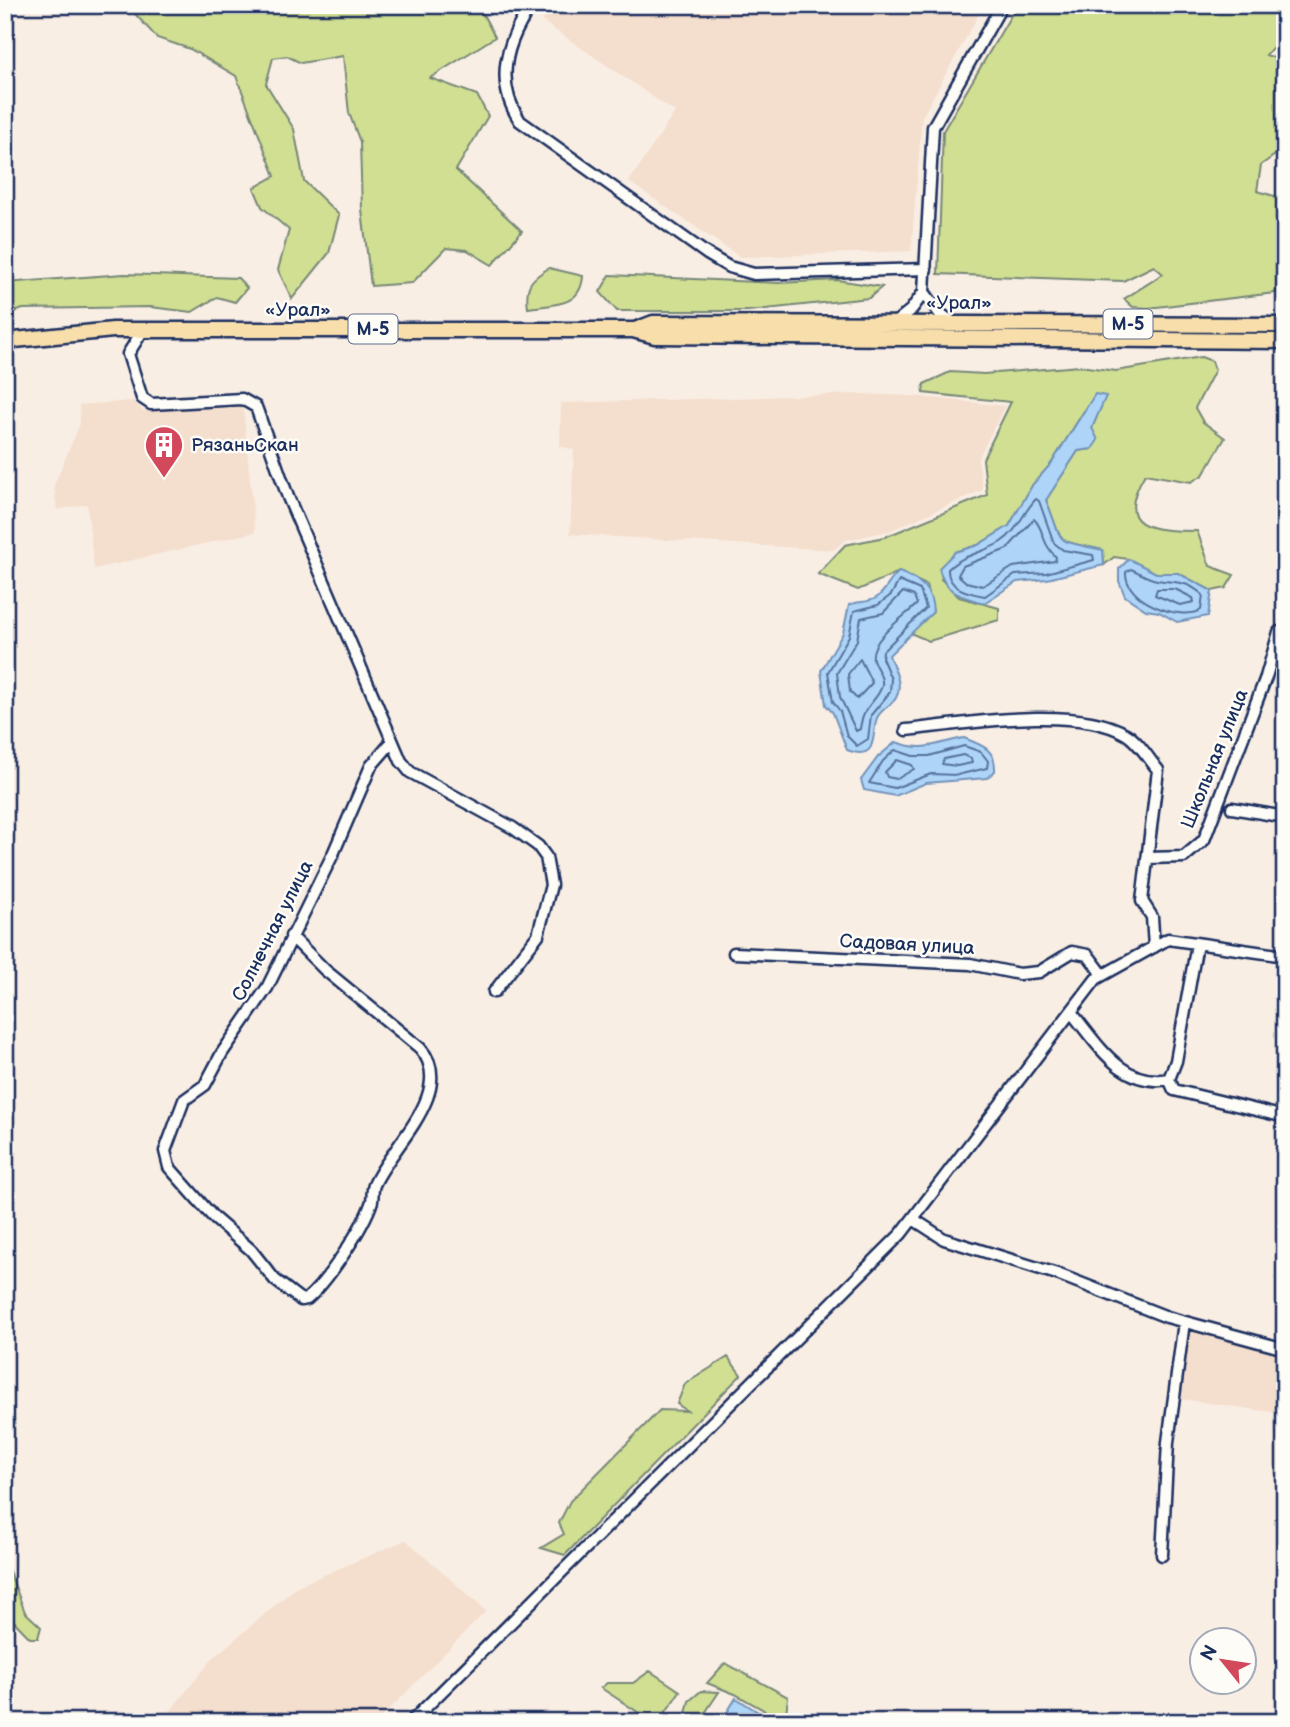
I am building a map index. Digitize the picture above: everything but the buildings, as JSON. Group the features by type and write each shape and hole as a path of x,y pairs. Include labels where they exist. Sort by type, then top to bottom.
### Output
{"highway":[{"name":"«Урал»","path":"633,330 653,324 896,322 1285,325"},
{"name":"«Урал»","path":"5,341 113,330 633,330 655,336 1285,341"}],"street":[{"path":"532,5 515,29 508,56 505,83 508,104 520,121 707,254 729,267 754,274 926,270"},
{"path":"896,322 911,310 924,292 933,127 1002,5"},
{"path":"924,292 940,314 953,322"},
{"path":"143,330 128,354 142,398 150,404 242,399 256,407 284,486 346,628 391,743 410,772 513,828 538,846 546,857 551,885 538,935 494,992"},
{"name":"Школьная улица","path":"1147,858 1184,857 1203,840 1266,677 1279,632"},
{"name":"Школьная улица","path":"906,730 1007,718 1088,721 1126,734 1158,770 1142,901 1152,917 1154,947"},
{"name":"Солнечная улица","path":"291,936 298,947 427,1055 429,1088 418,1122 385,1165 373,1187 372,1200 361,1224 307,1299 300,1300 275,1280 251,1250 214,1218 169,1167 165,1151 184,1100 205,1085 222,1054 267,988 291,936 333,854 371,766 391,743"},
{"path":"1232,808 1285,817"},
{"path":"411,1722 891,1244 913,1219 1096,979 1168,939 1285,956"},
{"path":"1198,944 1176,1061 1169,1079 1174,1090 1285,1116"},
{"name":"Садовая улица","path":"734,953 970,964 1018,974 1039,972 1072,952 1088,955 1103,975"},
{"path":"1071,1012 1115,1065 1138,1078 1152,1081 1169,1079"},
{"path":"913,1219 944,1238 1057,1274 1184,1321 1285,1349"},
{"path":"1162,1555 1168,1441 1184,1321"}],"shaded area":[{"path":"553,5 984,5 922,117 911,251 740,257 629,182 675,112 542,21"},
{"path":"859,394 913,396 1005,406 978,459 983,490 889,531 846,540 833,550 570,534 574,450 560,446 561,403"},
{"path":"133,401 143,411 243,407 255,532 94,569 87,504 57,510 54,485 80,424 79,405"},
{"path":"1190,1327 1285,1354 1285,1414 1181,1399"},
{"path":"406,1540 486,1611 377,1722 161,1722 214,1657 298,1586"}],"green space":[{"path":"127,5 478,5 495,37 430,78 477,95 488,116 456,170 522,231 492,265 467,250 446,248 412,283 371,286 362,210 360,142 349,113 343,56 301,63 287,56 273,58 266,84 294,129 304,181 339,215 329,253 292,299 278,270 289,230 262,207 254,188 275,176 236,76 190,49 157,38"},
{"path":"1017,5 1285,5 1285,33 1266,55 1285,62 1285,148 1261,165 1257,191 1274,196 1285,207 1285,264 1275,293 1148,308 1133,307 1124,299 1163,274 1154,266 1123,281 938,274 943,131"},
{"path":"549,268 583,276 577,294 564,302 528,308 527,294 530,284"},
{"path":"124,274 238,278 247,288 235,302 217,297 192,312 150,307 23,309 5,315 5,283"},
{"path":"610,275 779,283 837,280 882,287 869,298 748,311 617,311 600,292"},
{"path":"1201,357 1212,361 1215,370 1195,408 1203,422 1225,438 1203,475 1191,482 1145,474 1136,492 1133,506 1135,516 1142,523 1166,530 1197,531 1210,566 1234,575 1226,588 1212,591 1178,573 1156,573 1128,559 1114,557 1104,565 1103,550 1067,542 1059,534 1046,500 1078,451 1092,449 1092,428 1100,409 1084,411 1051,464 1033,484 1009,526 978,545 955,552 941,579 959,597 999,608 999,620 929,641 910,633 933,612 926,585 899,572 858,590 818,574 845,545 885,537 987,495 983,459 1011,402 923,393 924,384 950,372 984,374 1080,366 1116,371"},
{"path":"728,1357 741,1375 565,1555 541,1548 564,1534 559,1523 570,1501 660,1410 687,1411 677,1404 685,1384"},
{"path":"5,1561 25,1612 41,1627 38,1638 30,1638 5,1612"},
{"path":"725,1663 788,1697 785,1722 735,1694 707,1683"},
{"path":"650,1671 680,1691 659,1722 653,1722 601,1688 607,1683 633,1683"},
{"path":"701,1691 719,1692 699,1722 684,1722 689,1701"}],"water":[{"path":"1095,394 1106,396 1092,428 1098,440 1092,449 1078,451 1046,500 1063,539 1103,550 1104,565 1047,579 1017,582 984,603 955,593 945,583 939,568 955,552 978,545 1009,526 1033,484 1051,464"},
{"path":"1129,559 1156,573 1178,573 1212,591 1208,616 1177,622 1159,612 1146,610 1125,596 1119,581 1119,569"},
{"path":"899,572 923,586 930,597 933,612 889,655 897,676 898,693 877,718 869,750 857,753 847,750 833,713 826,705 821,671 843,633 849,605 876,598"},
{"path":"964,738 987,749 993,758 995,771 987,778 926,783 895,796 864,790 861,780 878,757 896,742 923,747"},
{"path":"736,1698 774,1722 721,1722"}],"place":[{"name":"РязаньСкан","path":"164,479"}]}
